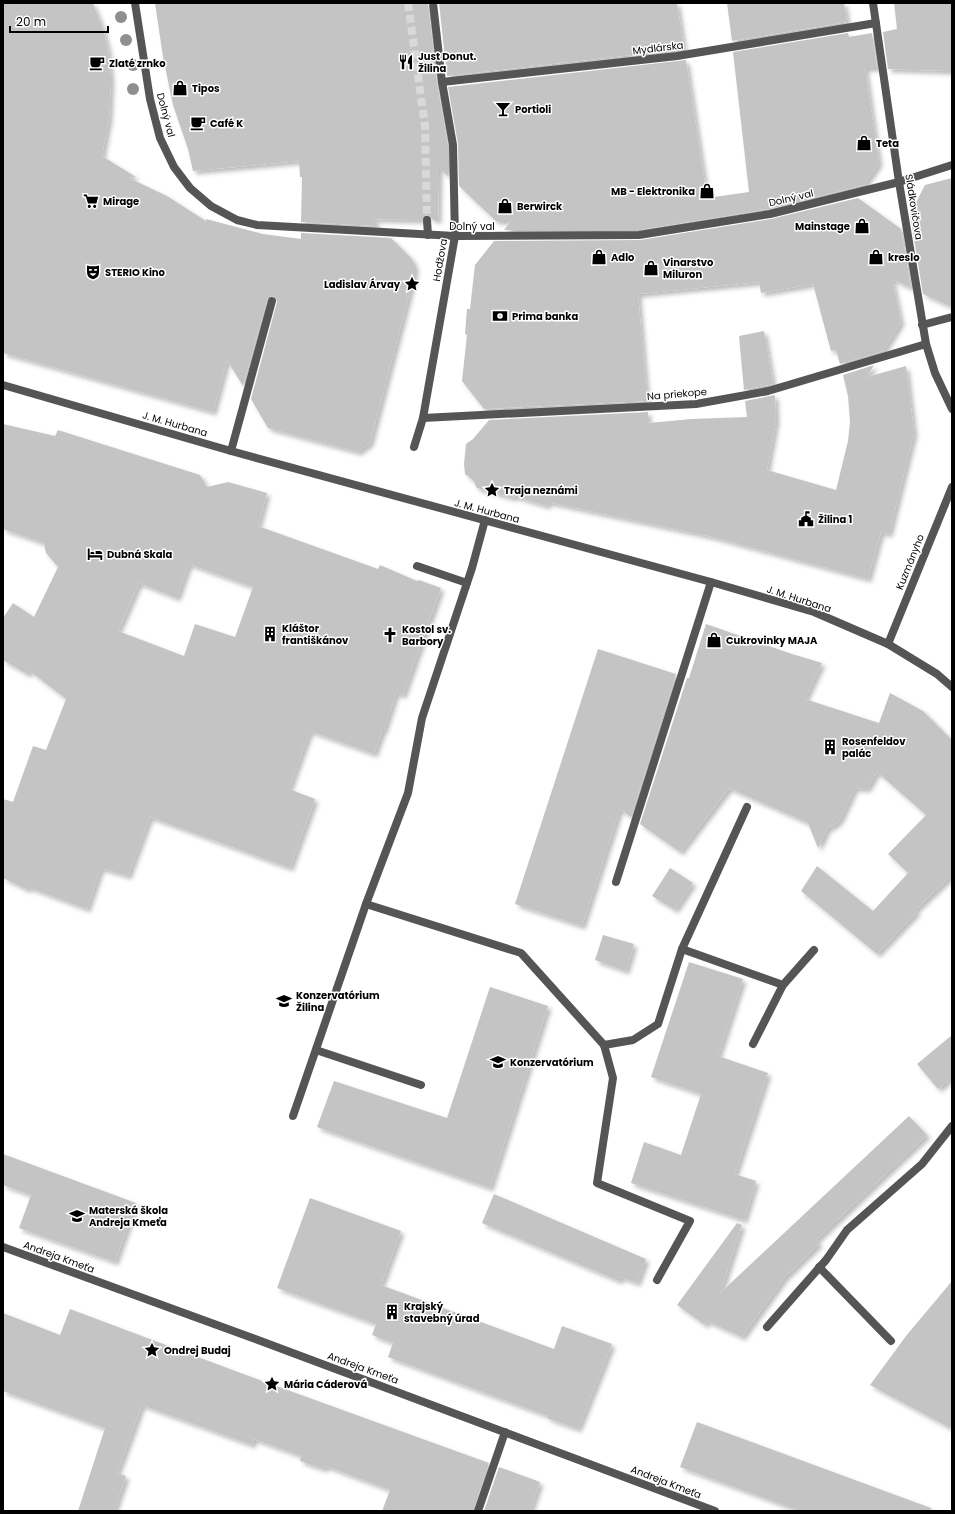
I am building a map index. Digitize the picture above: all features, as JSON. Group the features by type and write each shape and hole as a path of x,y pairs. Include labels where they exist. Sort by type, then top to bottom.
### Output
{"street":[{"name":"Dolný val","path":"135,3 150,99 160,138 174,167 190,188 211,206 237,220 257,225 454,236 639,235 770,214 900,182 952,165"},
{"name":"Hodžova","path":"414,448 422,418 454,236 453,145 442,82 433,3"},
{"name":"Sládkovičova","path":"873,3 922,325 935,373 952,409"},
{"name":"Mydlárska","path":"442,82 677,56 876,24"},
{"path":"427,220 428,235"},
{"path":"231,451 272,301"},
{"path":"922,325 952,317"},
{"name":"Na priekope","path":"422,418 696,404 768,391 926,344"},
{"name":"J. M. Hurbana","path":"3,385 231,451 710,582 814,612 888,644 937,674 952,687"},
{"name":"Kuzmányho","path":"888,644 952,487"},
{"path":"294,1116 366,904 408,792 422,718 467,583 485,520"},
{"path":"417,566 467,583"},
{"path":"616,882 710,582"},
{"path":"604,1045 634,1040 658,1024 682,948 747,807"},
{"path":"366,904 521,953 604,1045 613,1078 597,1183 690,1221 657,1280"},
{"path":"682,948 783,985"},
{"path":"752,1044 783,985 814,950"},
{"path":"316,1050 421,1085"},
{"path":"767,1327 826,1260 847,1230 922,1164 952,1126"},
{"name":"Andreja Kmeťa","path":"3,1247 258,1340 715,1511"},
{"path":"819,1267 891,1341"},
{"path":"478,1511 505,1432"}],"building":[{"name":"Mirage","path":"3,3 93,3 103,29 108,49 111,79 109,118 102,156 136,177 129,178 167,196 206,221 206,219 263,234 301,239 301,233 391,238 412,259 415,266 415,272 370,443 358,452 268,428 251,399 277,302 276,297 273,296 268,297 267,300 243,386 227,360 213,412 3,353"},
{"path":"155,3 428,3 437,83 448,146 448,176 439,167 438,220 433,220 427,215 424,216 422,220 372,219 379,226 301,222 302,177 300,177 299,161 193,171 188,149 173,105 163,57"},
{"path":"439,3 677,3 684,49 447,76"},
{"path":"727,3 844,3 847,22 732,41"},
{"path":"894,3 952,3 952,71 888,69 883,32 897,29"},
{"path":"848,33 849,37 872,33 877,68 865,68 879,163 864,185 769,209 639,230 504,230 511,221 496,221 459,186 458,144 448,87 686,60 707,198 749,192 733,52"},
{"path":"952,178 952,307 923,294 910,214 925,185"},
{"path":"858,198 901,229 911,288 892,279 901,322 883,351 840,364 836,350 831,351 813,284 761,293 759,282 638,294 647,401 484,409 462,381 467,335 465,334 467,309 470,309 475,265 494,241 640,240 771,219"},
{"path":"764,331 773,384 744,390 739,336"},
{"path":"874,365 867,377 906,366 914,433 889,534 881,532 868,579 713,537 548,502 547,506 514,496 513,498 477,488 473,480 465,474 464,464 466,444 473,439 489,420 648,412 648,423 692,419 747,417 745,401 775,395 776,420 767,470 836,490 848,441 850,422 848,396 843,375"},
{"path":"3,424 55,436 58,430 200,475 207,487 228,482 267,493 258,526 378,569 380,565 417,581 419,580 441,588 403,695 396,693 384,730 374,754 310,731 289,789 315,799 290,868 150,817 128,876 101,868 87,909 28,887 28,890 3,878 3,799 13,802 33,746 46,750 66,699 30,671 27,674 3,660 3,618 13,603 34,617 58,567 46,553 44,543 3,529","holes":["189,564 253,587 235,637 195,624 184,656 118,631 139,583 177,598"]},
{"path":"706,624 822,663 805,699 879,723 890,693 923,711 952,740 952,875 915,910 917,912 877,954 801,891 817,866 873,911 908,873 888,854 926,815 877,772 867,789 855,788 840,820 828,828 818,848 808,823 729,788 680,852 640,824"},
{"path":"598,649 676,674 631,817 620,809 582,926 515,904"},
{"path":"670,868 693,883 675,910 652,896"},
{"path":"603,935 634,944 626,971 595,960"},
{"path":"689,962 743,979 718,1056 768,1073 735,1174 756,1181 744,1220 631,1183 644,1142 681,1155 701,1094 651,1077"},
{"name":"Konzervatórium","path":"490,987 548,1006 490,1188 317,1127 334,1081 447,1118"},
{"path":"952,1035 952,1077 938,1089 917,1064"},
{"path":"909,1116 927,1135 816,1240 819,1244 785,1277 742,1337 707,1321 705,1325 677,1305 737,1223 742,1225 720,1293"},
{"name":"Materská škola Andreja Kmeťa","path":"3,1154 136,1203 115,1262 19,1228 31,1195 3,1185"},
{"path":"494,1194 646,1259 637,1283 621,1277 619,1281 482,1223"},
{"path":"310,1198 401,1231 381,1285 554,1349 562,1326 612,1344 578,1429 547,1418 548,1416 388,1357 393,1343 372,1335 376,1324 277,1288"},
{"path":"952,1281 952,1429 870,1385 906,1336"},
{"path":"70,1309 246,1375 489,1463 473,1511 382,1511 390,1490 326,1466 324,1469 300,1461 301,1456 254,1439 252,1445 142,1405 117,1473 126,1476 114,1511 78,1511 105,1428 3,1391 3,1313 60,1335"},
{"path":"697,1422 931,1508 930,1511 800,1511 680,1467"},
{"path":"499,1467 540,1482 530,1511 484,1511"}],"tunnel":[{"path":"408,3 425,126 427,220"}],"place":[{"name":"Just Donut. Žilina","path":"406,62"},
{"name":"Zlaté zrnko","path":"97,63"},
{"name":"Tipos","path":"180,88"},
{"name":"Portioli","path":"503,109"},
{"name":"Café K","path":"198,123"},
{"name":"Teta","path":"864,143"},
{"name":"MB - Elektronika","path":"707,191"},
{"name":"Mirage","path":"91,201"},
{"name":"Berwirck","path":"505,206"},
{"name":"Mainstage","path":"862,226"},
{"name":"Adlo","path":"599,257"},
{"name":"kreslo","path":"876,257"},
{"name":"Vinarstvo Miluron","path":"651,268"},
{"name":"STERIO Kino","path":"93,272"},
{"name":"Ladislav Árvay","path":"412,284"},
{"name":"Prima banka","path":"500,316"},
{"name":"Traja neznámi","path":"492,490"},
{"name":"Žilina 1","path":"806,519"},
{"name":"Dubná Skala","path":"95,554"},
{"name":"Kláštor františkánov","path":"270,634"},
{"name":"Kostol sv. Barbory","path":"390,635"},
{"name":"Cukrovinky MAJA","path":"714,640"},
{"name":"Rosenfeldov palác","path":"830,747"},
{"name":"Konzervatórium Žilina","path":"284,1001"},
{"name":"Konzervatórium","path":"498,1062"},
{"name":"Materská škola Andreja Kmeťa","path":"77,1216"},
{"name":"Krajský stavebný úrad","path":"392,1312"},
{"name":"Ondrej Budaj","path":"152,1350"},
{"name":"Mária Cáderová","path":"272,1384"}]}
